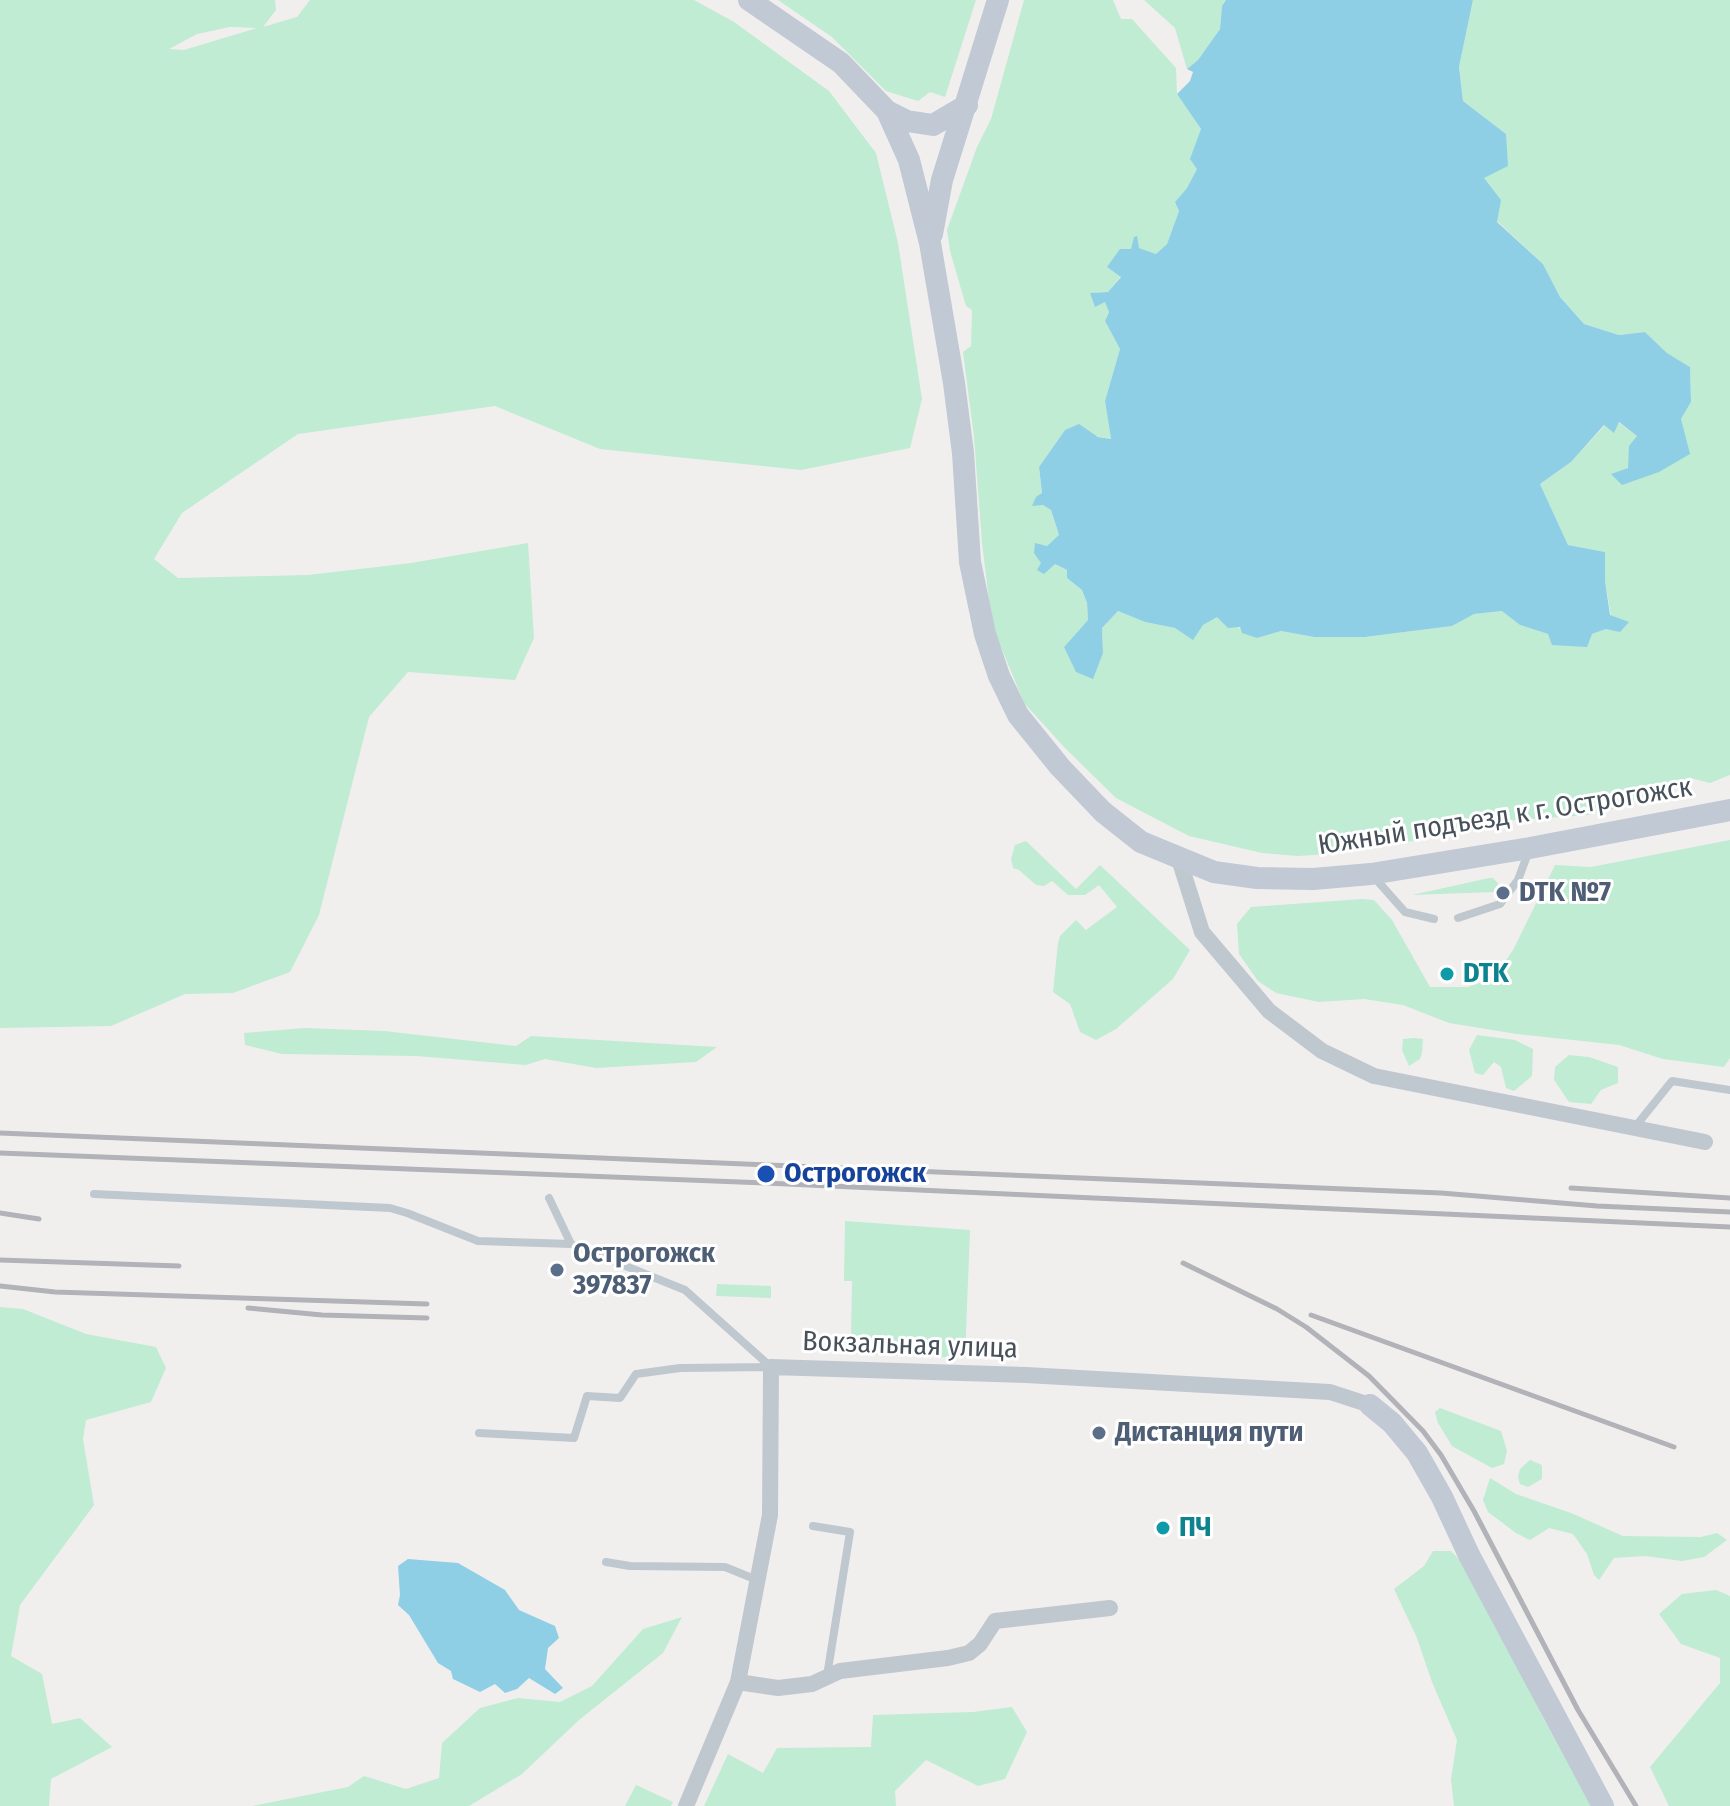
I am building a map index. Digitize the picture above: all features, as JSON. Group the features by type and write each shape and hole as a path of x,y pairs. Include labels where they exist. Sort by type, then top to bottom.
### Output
{"main road":[{"path":"749,0 841,63 887,111 907,121 933,125 967,105"},
{"path":"930,243 942,180 998,0"},
{"name":"Южный подъезд к г. Острогожск","path":"887,111 909,160 930,243 963,453 970,562 977,604 999,676 1018,715 1060,767 1103,812 1141,842 1214,872 1257,878 1313,879 1371,874 1530,848 1730,810"},
{"path":"1370,1405 1392,1423 1417,1453 1603,1806"}],"street":[{"path":"1179,859 1202,932 1269,1011 1322,1051 1374,1076 1705,1142"},
{"name":"Вокзальная улица","path":"686,1806 738,1682 758,1580 770,1515 771,1367 1026,1375 1330,1392 1370,1405"},
{"path":"738,1682 778,1688 812,1684 840,1671 948,1658 969,1653 980,1644 995,1621 1110,1608"}],"lane":[{"path":"1458,918 1500,904 1518,880 1530,848"},
{"path":"1371,874 1405,912 1434,919"},
{"path":"1634,1128 1672,1081 1730,1090"},
{"path":"94,1194 190,1203 390,1208 478,1241 571,1244 685,1290 771,1367"},
{"path":"549,1198 571,1244"},
{"path":"479,1433 574,1438 587,1396 620,1398 636,1374 680,1368 771,1367"},
{"path":"813,1526 850,1532 827,1677"},
{"path":"606,1562 630,1566 725,1567 758,1580"}],"green space":[{"path":"0,0 275,0 276,10 263,27 297,17 310,0 694,0 734,22 829,91 876,153 898,243 922,399 910,448 801,470 600,449 495,406 298,434 182,513 154,559 178,578 308,575 411,563 528,543 534,638 515,680 408,672 369,717 319,915 290,972 233,993 185,994 111,1026 0,1028","holes":["230,27 257,28 184,50 169,49 197,34"]},
{"path":"778,0 976,0 945,97 930,92 918,101 886,91 832,37"},
{"path":"1024,0 1113,0 1121,19 1132,19 1176,68 1177,94 1201,129 1197,169 1175,202 1179,211 1167,244 1156,254 1139,248 1131,249 1108,268 1121,276 1108,292 1091,293 1105,302 1109,311 1105,321 1120,349 1105,401 1111,439 1065,430 1039,467 1042,494 1033,505 1043,505 1051,510 1059,536 1047,546 1035,544 1055,564 1067,570 1067,578 1082,590 1087,603 1088,620 1064,647 1103,653 1102,628 1118,611 1145,622 1175,628 1193,639 1203,625 1217,616 1257,638 1281,631 1314,637 1365,637 1452,626 1473,614 1503,611 1520,625 1548,634 1592,634 1606,629 1611,616 1605,581 1605,552 1568,545 1540,484 1571,462 1605,425 1618,422 1637,436 1622,485 1681,419 1691,402 1690,367 1667,353 1645,332 1619,335 1584,324 1560,297 1543,264 1497,221 1484,178 1506,134 1463,101 1459,67 1473,0 1730,0 1730,775 1710,783 1694,779 1672,782 1656,795 1636,798 1629,805 1588,815 1502,821 1457,836 1433,829 1413,841 1330,854 1298,856 1262,853 1189,836 1116,798 1024,703 992,625 963,352 971,346 972,310 966,306 947,230 977,147 991,119"},
{"path":"1144,0 1226,0 1222,6 1220,29 1198,60 1187,69 1175,28"},
{"path":"1730,840 1730,1058 1724,1067 1663,1059 1619,1045 1449,1023 1403,1005 1364,999 1319,1002 1276,993 1258,981 1239,954 1237,924 1251,907 1374,900 1392,920 1430,987 1468,987 1494,978 1513,950 1555,865 1591,867"},
{"path":"1026,841 1076,889 1100,865 1190,950 1173,979 1116,1029 1096,1040 1080,1032 1070,1004 1053,992 1058,943 1060,936 1076,920 1086,930 1117,907 1099,885 1085,895 1068,895 1052,881 1044,886 1036,885 1013,868 1011,859 1015,845"},
{"path":"1489,878 1498,883 1497,891 1412,895"},
{"path":"305,1028 384,1031 516,1046 531,1036 717,1047 696,1062 596,1068 545,1059 526,1065 416,1056 282,1054 245,1045 244,1033"},
{"path":"1477,1035 1515,1040 1533,1049 1532,1076 1514,1091 1506,1088 1501,1067 1494,1062 1483,1075 1475,1073 1469,1050"},
{"path":"1403,1039 1423,1039 1422,1053 1420,1059 1409,1066 1402,1050"},
{"path":"1569,1055 1589,1057 1618,1067 1618,1083 1601,1090 1591,1104 1569,1102 1554,1080 1555,1067"},
{"path":"845,1221 970,1230 965,1358 852,1354 859,1346 858,1341 851,1337 852,1281 844,1281"},
{"path":"717,1284 771,1286 771,1298 716,1296"},
{"path":"0,1307 23,1309 86,1334 156,1347 166,1368 151,1402 86,1420 83,1439 94,1505 20,1605 11,1656 42,1674 52,1724 80,1718 112,1747 51,1779 49,1806 0,1806"},
{"path":"1440,1408 1501,1431 1507,1451 1504,1464 1492,1468 1452,1446 1438,1423 1435,1412"},
{"path":"1530,1460 1542,1465 1542,1479 1528,1487 1520,1484 1518,1477 1520,1469"},
{"path":"1490,1478 1516,1494 1571,1513 1623,1536 1701,1537 1717,1533 1727,1540 1704,1557 1682,1561 1645,1556 1614,1558 1599,1580 1573,1534 1549,1528 1530,1540 1488,1512 1483,1500"},
{"path":"1433,1551 1451,1551 1465,1565 1503,1632 1540,1712 1591,1806 1454,1806 1451,1779 1457,1740 1394,1589 1424,1566"},
{"path":"1716,1590 1730,1596 1730,1806 1669,1806 1650,1767 1720,1683 1720,1658 1681,1644 1659,1614 1682,1594"},
{"path":"682,1617 663,1653 579,1720 522,1774 469,1806 252,1806 348,1787 364,1776 406,1789 439,1778 442,1743 480,1708 518,1698 560,1702 592,1686 643,1629"},
{"path":"1012,1707 1027,1732 1005,1779 978,1786 926,1760 895,1791 896,1806 704,1806 728,1754 763,1773 777,1748 871,1747 873,1715 973,1712"},
{"path":"636,1785 673,1802 671,1806 625,1806"}],"water":[{"path":"1226,0 1473,0 1459,67 1463,101 1506,134 1508,166 1484,178 1501,200 1497,222 1543,264 1560,297 1584,324 1619,335 1645,332 1667,353 1690,367 1691,402 1681,419 1690,454 1659,472 1622,485 1611,474 1628,468 1629,446 1637,436 1619,422 1614,433 1604,425 1571,462 1540,484 1568,545 1605,552 1610,615 1629,622 1620,632 1606,629 1592,634 1587,647 1552,645 1548,634 1520,625 1502,611 1474,614 1452,626 1365,637 1314,637 1281,631 1257,638 1242,633 1240,627 1228,628 1217,617 1203,625 1193,640 1175,628 1145,622 1118,611 1102,628 1103,653 1093,679 1076,672 1064,647 1088,620 1087,603 1082,590 1067,578 1067,570 1055,564 1044,574 1037,570 1041,563 1034,553 1035,543 1047,546 1059,535 1051,510 1043,505 1032,506 1042,493 1039,467 1065,430 1079,424 1098,437 1111,439 1105,401 1120,349 1105,321 1109,312 1105,302 1095,307 1090,293 1108,292 1121,277 1107,267 1120,249 1131,249 1134,237 1137,236 1139,248 1156,254 1167,244 1179,211 1175,202 1197,169 1190,159 1201,129 1177,94 1190,81 1193,72 1187,69 1198,60 1220,29 1222,6"},
{"path":"408,1559 458,1563 505,1590 519,1610 555,1626 559,1638 548,1648 545,1669 563,1688 555,1694 529,1678 517,1689 505,1693 495,1684 480,1692 453,1679 451,1671 438,1663 409,1615 398,1605 398,1566"}],"railway":[{"path":"0,1133 1441,1193 1597,1206 1730,1212"},
{"path":"0,1153 765,1183 1730,1227"},
{"path":"1571,1188 1730,1198"},
{"path":"0,1213 39,1219"},
{"path":"0,1260 179,1266"},
{"path":"1183,1263 1277,1309 1306,1327 1369,1376 1423,1431 1474,1511 1578,1710 1636,1806"},
{"path":"0,1286 55,1292 427,1304"},
{"path":"248,1308 322,1315 427,1318"},
{"path":"1311,1315 1674,1447"}],"place":[{"name":"DTK №7","path":"1503,893"},
{"name":"DTK","path":"1447,974"},
{"name":"Острогожск","path":"766,1174"},
{"name":"Острогожск 397837","path":"557,1270"},
{"name":"Дистанция пути","path":"1099,1433"},
{"name":"ПЧ","path":"1163,1528"}]}
